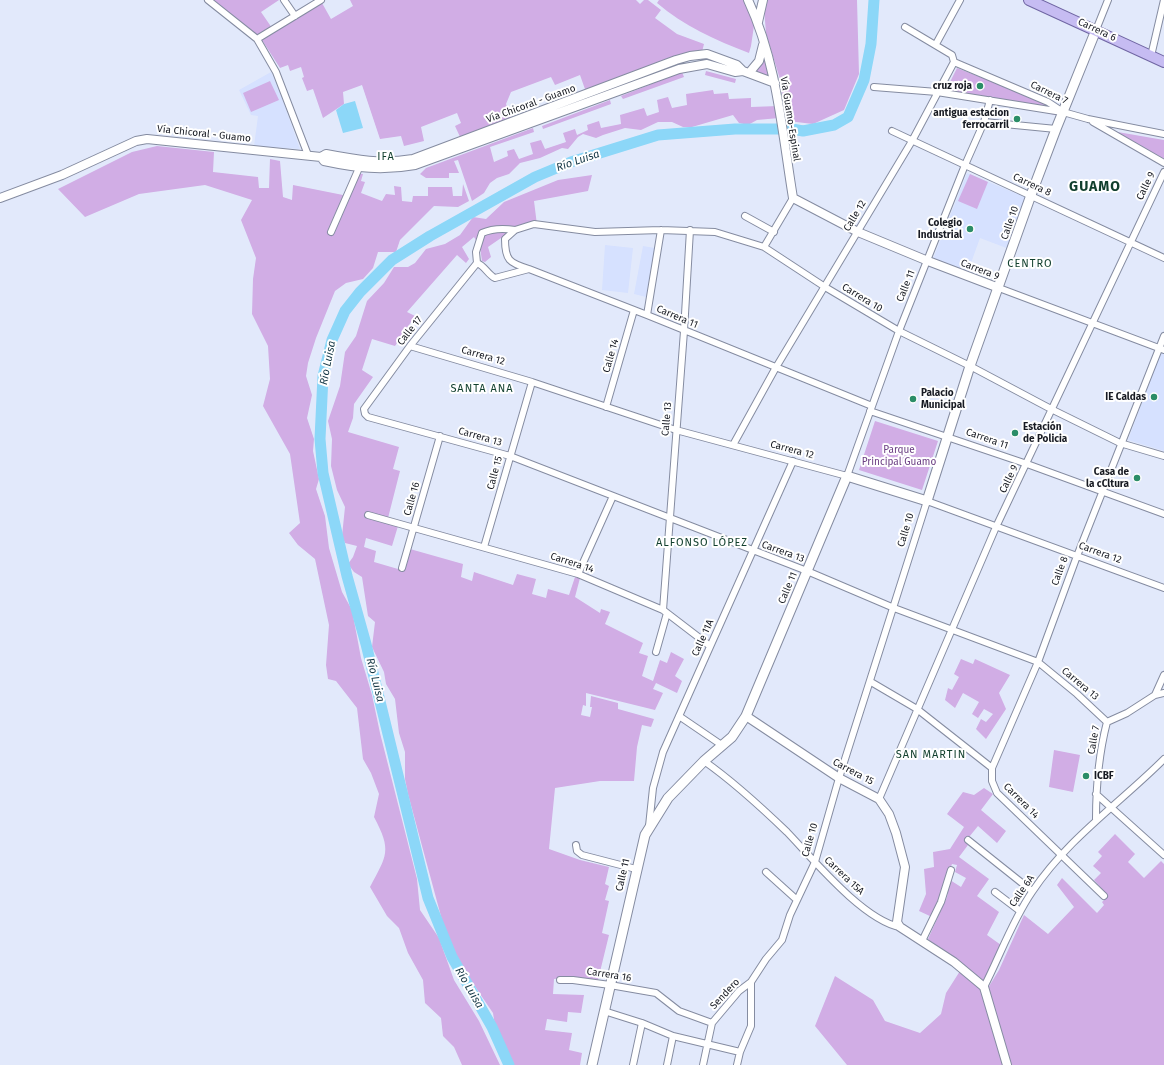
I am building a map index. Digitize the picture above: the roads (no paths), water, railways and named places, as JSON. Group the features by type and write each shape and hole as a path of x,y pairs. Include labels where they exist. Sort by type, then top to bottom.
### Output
{"main road":[{"name":"Carrera 6","path":"1029,0 1164,62"},
{"name":"Calle 10","path":"927,501 970,366 1031,195 1056,128 1096,30"},
{"name":"Carrera 12","path":"847,476 927,501"},
{"name":"Calle 11","path":"592,1065 641,844 668,798 704,761 723,746 746,716 847,476"}],"street":[{"path":"208,0 257,39 276,72 308,155"},
{"path":"284,0 295,16"},
{"path":"257,39 321,0"},
{"name":"Vía Guamo-Espinal","path":"748,0 758,22 775,83 793,198"},
{"path":"758,22 763,0"},
{"path":"936,44 960,0"},
{"name":"Calle 10","path":"1096,30 1108,0"},
{"path":"1151,56 1164,0"},
{"path":"906,27 952,55 954,62"},
{"path":"746,72 759,61 763,42"},
{"name":"Carrera 7","path":"954,62 1048,102 1063,112 1088,119 1164,134"},
{"name":"Calle 12","path":"732,445 775,368 912,141 954,62"},
{"name":"Vía Chicoral - Guamo","path":"0,198 62,175 136,141 147,139 308,155 321,157 324,161 392,169 415,165 431,156 607,90 692,65 707,64 735,72 746,72 775,83"},
{"path":"874,87 938,92 1063,112"},
{"name":"Calle 11","path":"847,476 899,332 965,165 984,122 990,100"},
{"path":"1088,119 1164,163"},
{"path":"984,122 1056,128"},
{"name":"Carrera 8","path":"892,130 912,141 1164,258"},
{"path":"330,232 362,166"},
{"name":"Calle 9","path":"879,799 916,709 996,527 1027,464 1051,409 1093,324 1130,241 1164,172"},
{"path":"764,247 793,198"},
{"name":"Carrera 9","path":"793,198 858,232 928,261 1161,349"},
{"path":"745,216 774,232"},
{"name":"Carrera 10","path":"515,230 534,224 595,232 690,230 715,232 764,247 825,287 899,332 970,366 1051,409 1120,443 1164,456"},
{"path":"515,230 504,228 490,229 482,233 476,252 477,263 482,265 492,278 528,269"},
{"name":"Carrera 11","path":"515,230 505,239 505,252 512,263 647,315 871,409 1164,514"},
{"path":"647,315 661,230"},
{"name":"Calle 13","path":"656,652 665,611 668,519 684,331 690,230"},
{"name":"Calle 17","path":"365,414 364,409 410,346 477,263"},
{"name":"Calle 14","path":"606,408 634,310"},
{"name":"Calle 8","path":"992,768 1038,662 1077,556 1103,492 1120,443 1161,349 1164,336"},
{"name":"Carrera 12","path":"410,346 532,382 606,408 676,430 847,476"},
{"name":"Calle 15","path":"484,547 532,382"},
{"name":"Carrera 13","path":"365,414 368,417 510,456 668,519 807,571 894,608 1038,662 1077,694 1107,722"},
{"name":"Calle 16","path":"402,568 440,436"},
{"name":"Calle 11A","path":"649,828 653,788 663,752 793,461"},
{"path":"578,574 613,496"},
{"name":"Calle 10","path":"751,982 766,959 782,940 790,915 815,862 839,778 871,682 927,501"},
{"name":"Carrera 12","path":"927,501 1163,587"},
{"path":"368,514 414,527"},
{"name":"Carrera 14","path":"414,527 578,574 665,611 710,646"},
{"path":"1163,587 1164,580"},
{"path":"1155,695 1164,675"},
{"path":"871,682 916,709 992,768"},
{"path":"1155,695 1164,692"},
{"name":"Calle 7","path":"1096,794 1103,739 1107,722 1127,713 1155,695"},
{"path":"679,716 723,746"},
{"name":"Carrera 15","path":"746,716 839,778 879,799 889,814 896,833 905,867 902,895 896,918 900,927"},
{"name":"Calle 6A","path":"984,987 1020,912 1032,891 1062,854 1096,819 1164,759"},
{"name":"Carrera 15A","path":"704,761 727,778 762,809 850,896 887,923 900,927 954,962 984,987"},
{"name":"Carrera 14","path":"992,768 992,781 997,793 1104,896"},
{"path":"1096,794 1163,853"},
{"path":"1096,794 1096,819"},
{"path":"968,840 1032,891"},
{"path":"576,845 577,851 582,855 636,869"},
{"path":"922,941 940,902 951,870"},
{"path":"766,872 797,900"},
{"path":"995,892 1020,912"},
{"name":"Carrera 16","path":"560,980 573,980 610,985 656,993 678,1011 712,1023"},
{"path":"737,1065 740,1052 751,1026 751,982"},
{"name":"Sendero","path":"703,1065 712,1023 738,991 751,982"},
{"path":"984,987 1007,1065"},
{"path":"604,1011 642,1023 673,1036 740,1052"},
{"path":"633,1065 642,1023"},
{"path":"667,1065 673,1036"}],"water":[{"path":"355,101 363,128 343,133 336,110 344,104"}],"waterway":[{"name":"Río Luisa","path":"509,1065 492,1027 452,957 428,898 366,644 347,576 323,473 320,439 323,376 332,340 345,311 360,292 392,260 430,236 535,177 571,162 658,135 735,129 792,129 803,131 834,125 848,117 864,80 871,44 874,0"}],"place":[{"name":"cruz roja","path":"980,86"},
{"name":"antigua estacion ferrocarril","path":"1017,119"},
{"name":"Colegio Industrial","path":"970,229"},
{"name":"IE Caldas","path":"1154,397"},
{"name":"Palacio Municipal","path":"913,399"},
{"name":"Estación de Policia","path":"1015,433"},
{"name":"Casa de la cCltura","path":"1137,478"},
{"name":"ICBF","path":"1086,776"}],"district":[{"name":"IFA","path":"386,157"},
{"name":"GUAMO","path":"1095,187"},
{"name":"CENTRO","path":"1030,264"},
{"name":"SANTA ANA","path":"482,389"},
{"name":"ALFONSO LÓPEZ","path":"702,543"},
{"name":"SAN MARTIN","path":"931,755"}],"park label":[{"name":"Parque Principal Guamo","path":"899,456"}]}
